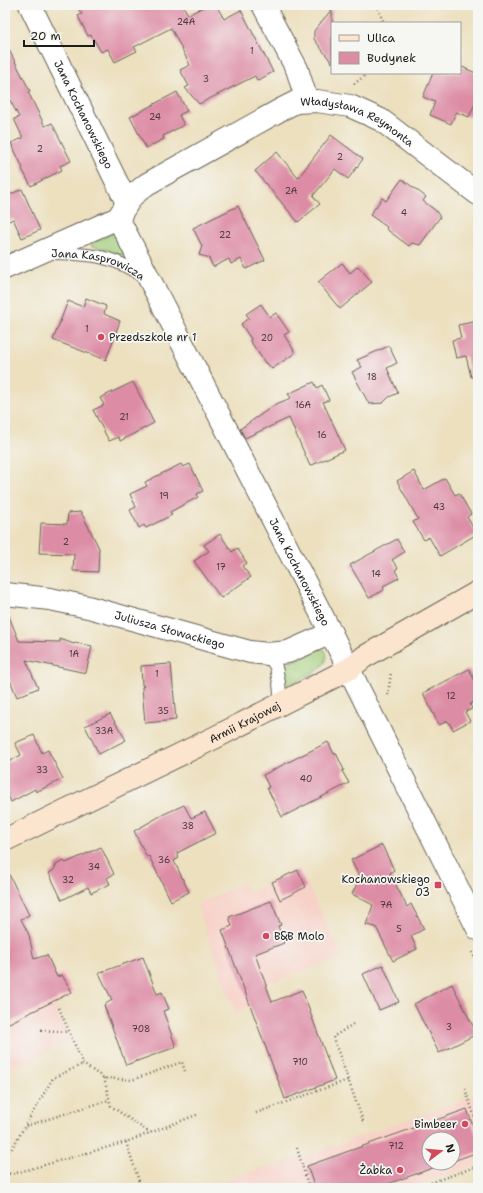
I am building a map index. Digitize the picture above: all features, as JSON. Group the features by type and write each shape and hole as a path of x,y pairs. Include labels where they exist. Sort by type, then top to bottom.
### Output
{"street":[{"name":"Jana Kochanowskiego","path":"30,5 123,210 151,284 331,633 478,929"},
{"path":"263,5 297,69 307,101"},
{"name":"Władysława Reymonta","path":"123,210 132,196 147,184 282,109 296,102 307,101 350,106 381,120 478,194"},
{"name":"Jana Kasprowicza","path":"5,268 123,210"},
{"name":"Armii Krajowej","path":"5,840 349,669 364,657 478,592"},
{"name":"Juliusza Słowackiego","path":"5,594 50,599 88,607 250,652 268,654 288,652 331,633"}],"lane":[{"name":"Jana Kasprowicza","path":"40,252 88,254 116,262 133,269 151,284"},
{"path":"268,654 276,667 281,704"}],"path":[{"path":"376,5 384,22"},
{"path":"350,87 367,74"},
{"path":"387,702 391,672"},
{"path":"59,1008 83,1064 104,1078 132,1080 182,1062 185,1071"},
{"path":"353,1024 333,1037 364,1124"},
{"path":"41,1030 69,1032"},
{"path":"5,1153 11,1150 53,1078 83,1064"},
{"path":"104,1078 111,1106 150,1133"},
{"path":"256,1113 348,1080"},
{"path":"465,1089 478,1126"},
{"path":"25,1126 109,1100"},
{"path":"5,1174 16,1173 126,1142 199,1114"},
{"path":"126,1142 138,1181"},
{"path":"296,1148 310,1188"},
{"path":"416,1188 426,1186 478,1166"}],"shaded area":[{"path":"299,868 343,957 266,984 270,995 259,999 251,1006 235,1012 197,905 243,882 249,893"},
{"path":"64,971 75,994 55,1005 70,1041 44,1052 43,1056 5,1069 5,1000"},
{"path":"478,1095 478,1164 461,1170 461,1131 421,1131 421,1171 458,1171 411,1188 205,1188 253,1171 287,1162"}],"green space":[{"path":"113,233 116,234 126,255 124,256 91,246 92,243"},
{"path":"320,649 325,650 327,656 321,667 308,676 289,685 287,683 283,666 284,664"}],"building":[{"path":"76,5 183,5 188,15 207,5 216,5 224,19 241,10 273,72 257,81 255,76 199,104 185,88 189,86 180,70 190,65 171,28 134,47 137,51 115,62 108,49 101,52 91,35 88,36 78,16 82,14"},
{"path":"332,9 331,62 314,39 314,31"},
{"path":"5,42 30,91 28,92 45,126 52,123 71,161 60,166 62,170 31,186 11,143 23,138 14,119 19,117 5,91"},
{"path":"461,66 478,74 478,97 469,117 456,112 451,124 430,115 435,102 423,97 433,74 461,74"},
{"path":"177,92 187,111 179,115 184,125 163,136 164,139 146,148 130,117"},
{"path":"331,135 363,159 348,179 335,169 313,196 320,204 298,222 255,171 277,152 298,178"},
{"path":"402,179 426,197 423,201 436,211 440,217 420,245 412,243 409,246 370,215 382,198 386,201"},
{"path":"22,189 40,230 22,238 13,219 5,223 5,197"},
{"path":"238,206 265,260 246,269 241,259 231,264 229,259 213,267 209,258 199,255 202,246 193,228"},
{"path":"342,263 350,273 358,266 372,282 340,309 318,282"},
{"path":"86,298 106,306 104,314 120,321 106,360 53,340 68,301 83,307"},
{"path":"261,304 270,317 276,313 289,332 284,335 295,353 272,369 267,363 266,364 250,341 251,339 241,324 249,318 246,314"},
{"path":"478,321 478,376 471,377 466,356 456,358 452,340 461,338 458,325"},
{"path":"389,346 397,363 387,368 398,393 389,397 383,403 369,404 352,372 362,367 357,360"},
{"path":"133,382 154,423 120,441 119,437 109,441 93,410 104,405 100,398"},
{"path":"314,382 317,388 322,385 329,400 323,402 345,450 310,466 289,418 245,438 240,429 276,404 291,398 288,394"},
{"path":"181,464 183,467 190,464 203,491 197,494 198,497 170,512 172,515 146,528 144,525 139,528 130,510 136,507 130,494 147,486 145,482"},
{"path":"414,471 424,490 445,478 455,495 459,493 471,514 467,517 477,534 440,556 429,537 424,540 413,522 418,519 397,481"},
{"path":"81,512 99,548 98,572 73,571 74,554 39,553 41,523 67,524 68,513"},
{"path":"220,534 232,552 237,548 247,563 242,566 251,577 221,598 194,561 209,551 204,545"},
{"path":"397,539 404,552 392,560 398,568 395,570 399,578 383,586 384,590 369,598 350,565"},
{"path":"6,609 19,641 60,642 60,639 74,644 92,646 86,673 26,660 38,688 17,697 5,668"},
{"path":"171,664 176,720 145,723 142,687 144,686 142,685 141,666"},
{"path":"469,669 478,687 478,700 470,704 472,709 465,712 470,721 453,730 448,721 439,725 423,693"},
{"path":"110,714 126,740 99,754 85,726"},
{"path":"34,735 42,753 48,750 63,779 36,792 35,789 11,802 5,789 5,764 21,755 15,743"},
{"path":"328,742 334,754 336,753 344,770 342,771 349,783 282,817 267,788 269,787 263,775"},
{"path":"184,805 191,818 205,812 216,833 177,853 179,858 174,861 189,892 171,901 149,856 147,857 134,831 164,814"},
{"path":"382,845 394,870 390,873 407,907 411,904 424,929 411,936 417,949 393,961 376,927 366,925 373,905 352,894 360,878 351,860"},
{"path":"101,847 114,874 107,878 110,884 91,893 88,887 62,900 49,873 54,870 56,865 63,861 66,863"},
{"path":"5,866 29,915 21,919 29,935 34,959 47,955 57,977 62,975 72,992 5,1025"},
{"path":"298,870 306,887 280,900 272,882"},
{"path":"271,901 281,925 278,926 284,943 255,954 272,1002 302,990 335,1080 285,1099 222,930 232,926 229,917"},
{"path":"143,957 157,994 162,992 169,1009 163,1011 176,1047 126,1065 104,1005 112,1000 99,973"},
{"path":"383,965 399,1002 379,1010 363,974"},
{"path":"452,984 477,1034 439,1053 414,1004"},
{"path":"467,1109 478,1140 478,1152 461,1158 461,1131 421,1131 421,1171 424,1171 376,1188 315,1188 307,1166"}],"place":[{"name":"Przedszkole nr 1","path":"101,337"},
{"name":"Kochanowskiego 03","path":"438,885"},
{"name":"B&B Molo","path":"266,936"},
{"name":"Bimbeer","path":"465,1124"},
{"name":"Żabka","path":"400,1170"}]}
